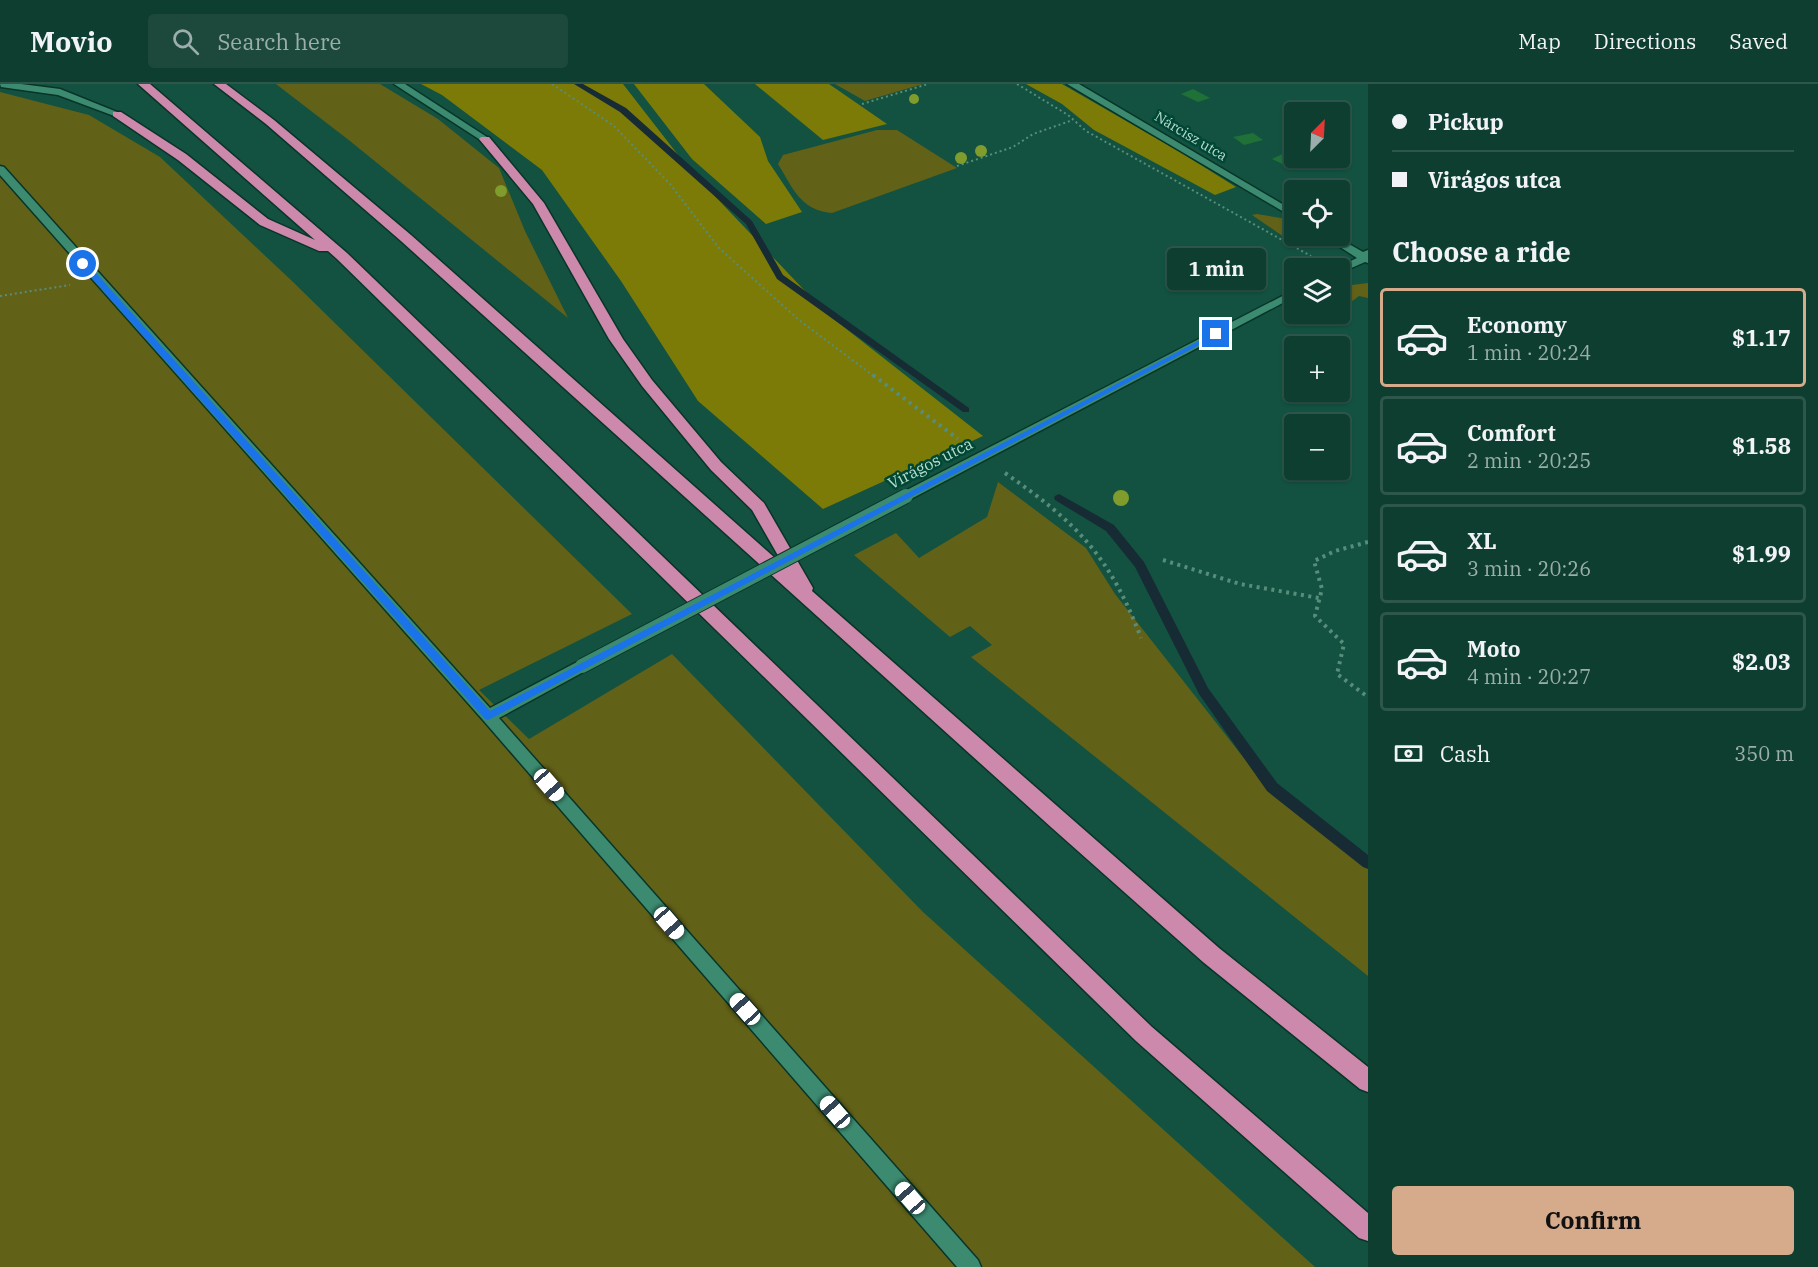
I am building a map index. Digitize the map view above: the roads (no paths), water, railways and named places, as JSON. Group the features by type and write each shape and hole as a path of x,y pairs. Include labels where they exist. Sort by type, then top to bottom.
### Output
{"highway":[{"path":"143,84 342,256 1144,1034 1368,1229"},
{"path":"219,84 270,122 406,238 813,603 1211,955 1368,1081"},
{"path":"117,114 182,157 264,222 342,256"},
{"path":"485,139 538,203 616,339 647,383 716,466 758,507 813,603"}],"street":[{"path":"1,84 60,92 117,114"},
{"path":"67,84 117,114"},
{"path":"399,84 485,139"},
{"name":"Nárcisz utca","path":"1072,84 1284,209"},
{"path":"0,169 488,716 971,1267"},
{"path":"1347,246 1367,257"},
{"path":"1350,265 1367,257"},
{"name":"Virágos utca","path":"488,716 1284,298"}],"waterway":[{"path":"578,84 623,110 749,223 780,277 966,410"},
{"path":"1059,498 1110,528 1140,565 1203,691 1272,787 1368,863"}]}
